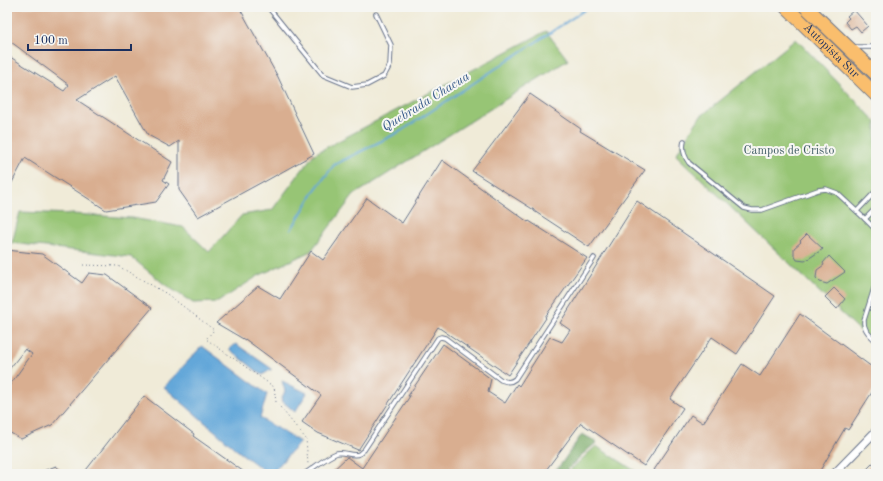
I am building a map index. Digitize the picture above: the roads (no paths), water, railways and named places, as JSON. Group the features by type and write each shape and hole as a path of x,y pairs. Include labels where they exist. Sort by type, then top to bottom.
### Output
{"highway":[{"name":"Autopista Sur","path":"786,7 876,95"},
{"name":"Autopista Sur","path":"806,7 876,74"}],"street":[{"path":"834,474 876,431"}],"lane":[{"path":"268,7 323,76 352,87 367,85 384,76 390,65 391,45 376,14"},
{"path":"848,47 875,48"},
{"path":"684,141 683,150 688,163 744,208 762,210 818,190 826,189 837,193 876,230"},
{"path":"857,211 876,191"},
{"path":"866,219 876,208"},
{"path":"304,474 339,452 358,454 364,450 438,338 445,338 501,380 511,382 515,379 594,258"},
{"path":"876,282 864,324 867,332 876,341"}],"water":[{"path":"236,344 272,369 262,375 229,349"},
{"path":"202,346 267,394 260,418 300,442 271,474 238,451 164,387"},
{"path":"282,381 307,393 295,412 281,400 285,391"}],"waterway":[{"name":"Quebrada Chacua","path":"291,230 315,190 334,165 401,131 589,7"}],"park label":[{"name":"Campos de Cristo","path":"789,151"}]}
